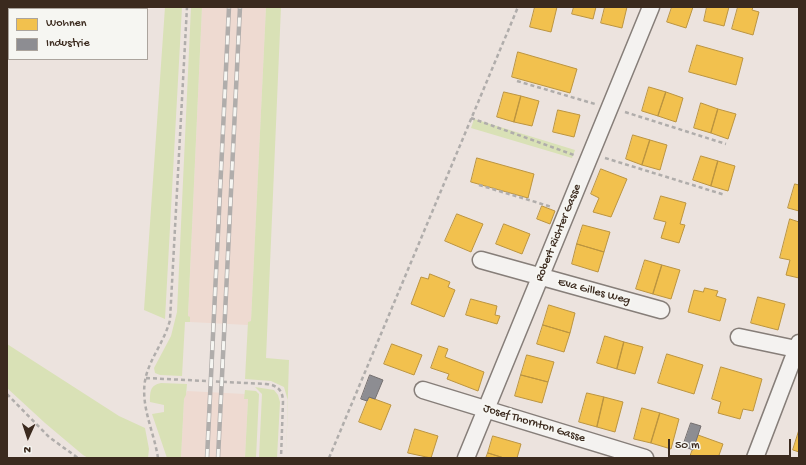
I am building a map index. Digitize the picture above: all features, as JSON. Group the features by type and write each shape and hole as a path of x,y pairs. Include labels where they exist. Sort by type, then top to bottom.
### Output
{"street":[{"name":"Robert Richter Gasse","path":"466,458 651,7"},
{"name":"Eva Gilles Weg","path":"481,260 541,278 661,310"},
{"path":"739,337 798,346 754,458"},
{"name":"Josef Thornton Gasse","path":"423,390 645,458"}],"path":[{"path":"158,458 147,413 145,378 168,328 171,314 187,7"},
{"path":"329,458 518,7"},
{"path":"517,81 726,144"},
{"path":"471,118 589,157 725,195"},
{"path":"479,185 568,211"},
{"path":"145,378 266,384 277,387 282,394 283,402 281,458"},
{"path":"7,394 50,437 78,458"}],"shaded area":[{"path":"202,7 266,7 251,322 248,322 248,325 190,322 190,317 188,317"},
{"path":"187,391 245,394 244,399 248,399 245,458 181,458 184,399"}],"green space":[{"path":"165,7 182,7 165,319 144,310"},
{"path":"191,7 202,7 188,316 190,317 190,322 185,322 182,376 160,375 155,373 154,368 171,336 177,312"},
{"path":"266,7 281,7 266,358 289,360 288,400 284,387 271,381 245,379 248,322 251,321"},
{"path":"474,119 575,150 572,158 471,128"},
{"path":"7,344 119,416 145,428 149,449 148,458 88,458 83,455 7,388"},
{"path":"161,383 187,384 184,399 181,458 167,458 152,414 164,412 164,405 150,402 151,390 155,385"},
{"path":"255,387 274,390 278,395 280,402 277,458 259,458 262,394"},
{"path":"245,390 256,391 259,394 256,458 245,458 248,399 244,399"}],"building: Wohnen":[{"path":"535,7 557,7 551,32 530,27"},
{"path":"574,7 596,7 593,19 572,14"},
{"path":"605,7 627,7 622,28 601,23"},
{"path":"672,7 693,7 686,28 667,22"},
{"path":"707,7 729,7 724,26 704,21"},
{"path":"738,7 753,7 752,10 759,12 753,35 732,29"},
{"path":"697,45 743,58 736,85 689,72"},
{"path":"518,52 577,69 570,93 512,77"},
{"path":"649,87 666,92 658,116 642,111"},
{"path":"504,92 521,96 514,122 497,117"},
{"path":"666,92 683,98 676,122 658,116"},
{"path":"521,96 539,101 532,126 514,122"},
{"path":"701,103 718,109 711,133 694,128"},
{"path":"718,109 736,114 728,139 711,133"},
{"path":"558,110 580,115 574,137 553,132"},
{"path":"633,135 650,140 642,165 626,159"},
{"path":"650,140 667,145 660,170 642,165"},
{"path":"701,156 718,161 711,186 693,180"},
{"path":"477,158 534,174 528,198 471,182"},
{"path":"718,161 735,166 728,191 711,186"},
{"path":"601,169 627,179 611,217 593,212 599,198 591,194"},
{"path":"795,184 799,185 799,211 788,208"},
{"path":"661,196 686,203 680,224 685,225 679,243 661,238 666,222 654,219"},
{"path":"542,206 555,211 550,224 537,219"},
{"path":"457,214 483,224 471,252 445,241"},
{"path":"790,219 799,222 799,278 786,275 790,260 780,258"},
{"path":"504,224 530,234 522,254 496,244"},
{"path":"583,225 610,232 604,252 577,244"},
{"path":"577,244 604,252 598,272 572,264"},
{"path":"645,260 662,265 653,294 636,289"},
{"path":"662,265 680,270 671,299 653,294"},
{"path":"430,274 450,282 448,287 455,290 444,317 411,304 421,277 428,279"},
{"path":"705,288 718,291 716,296 726,299 720,321 688,312 694,290 703,292"},
{"path":"758,297 785,304 778,330 751,323"},
{"path":"471,299 497,306 495,315 500,316 497,324 466,315"},
{"path":"549,305 575,313 570,333 543,325"},
{"path":"543,325 570,333 564,352 537,344"},
{"path":"605,336 624,342 617,369 597,363"},
{"path":"624,342 643,347 635,374 617,369"},
{"path":"392,344 422,355 414,375 384,364"},
{"path":"439,346 448,349 445,357 484,372 478,391 447,379 449,374 431,368"},
{"path":"667,354 703,365 694,394 658,383"},
{"path":"527,355 554,362 548,382 521,375"},
{"path":"721,367 762,379 753,411 743,409 740,419 718,413 721,402 712,399"},
{"path":"521,375 548,382 542,403 515,396"},
{"path":"587,393 604,397 597,427 579,422"},
{"path":"369,397 391,405 381,430 359,422"},
{"path":"604,397 623,402 615,432 597,427"},
{"path":"642,408 660,413 651,443 634,439"},
{"path":"660,413 679,419 671,449 651,443"},
{"path":"415,429 438,436 431,458 408,453"},
{"path":"799,430 799,452 793,450"},
{"path":"698,435 723,444 718,458 690,457"},
{"path":"493,436 521,444 517,458 504,458 488,453"},
{"path":"488,453 504,458 486,458"}],"building: Industrie":[{"path":"370,375 383,380 375,399 369,397 367,401 361,399"},
{"path":"691,423 701,426 693,450 683,446"}],"railway":[{"path":"207,458 229,7"},
{"path":"218,458 240,7"}]}
